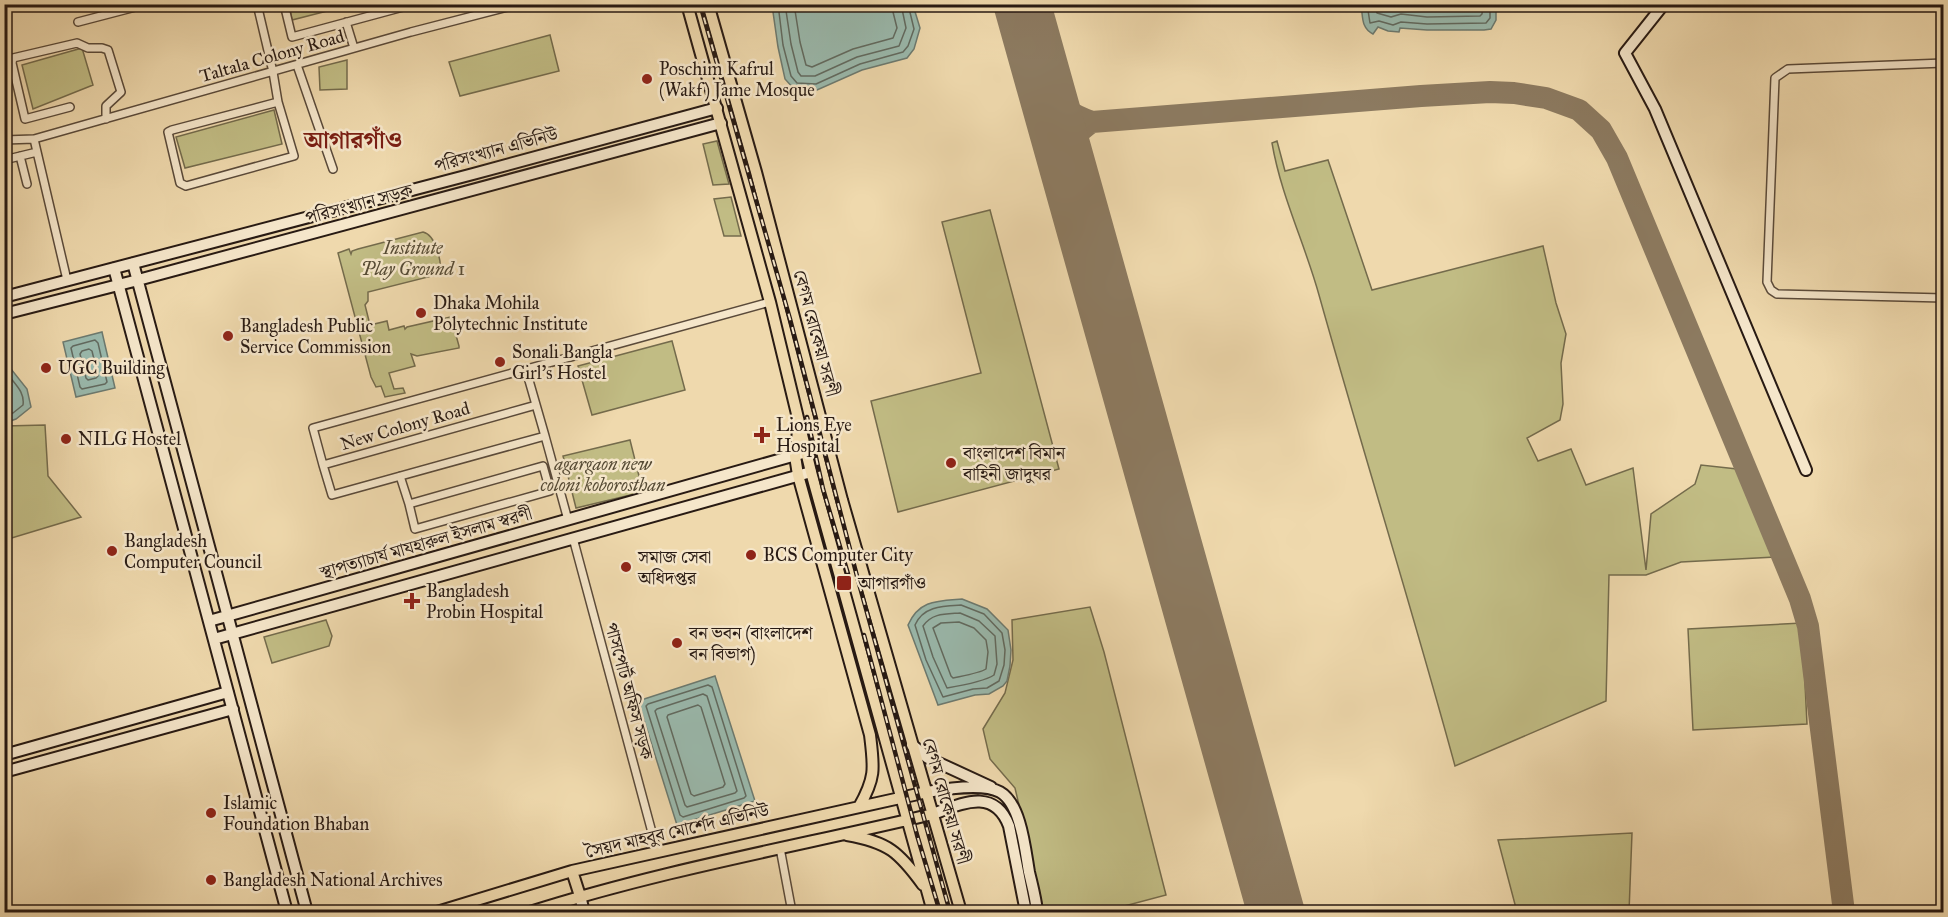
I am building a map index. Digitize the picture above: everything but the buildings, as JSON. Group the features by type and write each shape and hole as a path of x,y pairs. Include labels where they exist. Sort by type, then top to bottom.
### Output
{"main road":[{"name":"বেগম রোকেয়া সরণী","path":"687,4 770,302 800,425 801,454 811,471 933,912"},
{"name":"বেগম রোকেয়া সরণী","path":"708,4 790,297 842,500 961,912"},
{"path":"717,108 737,103"},
{"path":"721,123 741,117"},
{"path":"770,302 790,297"},
{"path":"801,454 798,475 870,735 874,770 868,791 859,807"},
{"name":"সৈয়দ মাহবুব মোর্শেদ এভিনিউ","path":"437,912 572,871 927,792"},
{"path":"530,912 580,896 933,814"},
{"path":"842,834 873,841 889,848 901,858 927,890"},
{"path":"572,871 580,896"}],"street":[{"path":"78,22 147,4"},
{"path":"257,4 278,102 294,156 186,186 180,183 168,132 278,102"},
{"path":"284,4 292,37 403,6 402,4"},
{"name":"Taltala Colony Road","path":"4,140 34,139 411,32 519,4"},
{"path":"1664,4 1625,53 1655,109 1806,470"},
{"path":"346,22 354,48"},
{"path":"70,107 25,119 12,63 13,58 77,43 88,48 108,50 121,92 106,106 106,119"},
{"path":"1944,63 1788,69 1775,78 1767,282 1771,290 1778,294 1944,298"},
{"path":"297,65 333,169"},
{"name":"পরিসংখ্যান এভিনিউ","path":"4,297 717,108"},
{"name":"পরিসংখ্যান সড়ক","path":"4,314 721,123"},
{"path":"34,139 67,280"},
{"path":"4,160 37,152"},
{"path":"20,156 27,184"},
{"path":"133,263 307,912"},
{"path":"114,268 287,912"},
{"name":"New Colony Road","path":"536,405 323,465 313,428 770,302"},
{"path":"526,370 573,538"},
{"name":"New Colony Road","path":"357,455 323,465 332,495 545,436"},
{"name":"স্থাপত্যাচার্য মাযহারুল ইসলাম স্বরণী","path":"209,621 801,454"},
{"path":"400,476 415,529 550,491 543,466 409,504"},
{"name":"স্থাপত্যাচার্য মাযহারুল ইসলাম স্বরণী","path":"214,639 811,471"},
{"name":"পাসপোর্ট অফিস সড়ক","path":"573,538 657,851"},
{"path":"377,573 383,592"},
{"path":"4,755 228,692"},
{"path":"4,772 233,709"},
{"path":"56,741 61,757"},
{"path":"912,745 928,758 998,790 1009,800 1018,820 1037,912"},
{"path":"927,792 971,787 998,790"},
{"path":"933,814 976,801 989,803 1002,813 1009,826 1026,912"},
{"path":"780,848 792,912"},
{"path":"580,896 584,912"}],"green space":[{"path":"289,4 351,4 351,5 292,20"},
{"path":"550,35 559,71 460,96 449,62"},
{"path":"82,48 93,85 33,109 22,65"},
{"path":"347,60 347,89 320,90 319,67"},
{"path":"274,110 282,144 185,168 176,137"},
{"path":"717,141 729,184 713,185 703,144"},
{"path":"1277,141 1285,171 1328,160 1372,290 1543,246 1556,303 1566,334 1561,363 1563,404 1560,420 1527,438 1538,461 1571,449 1586,485 1633,468 1646,570 1651,514 1695,484 1701,465 1737,469 1775,557 1681,562 1646,575 1609,575 1606,701 1455,766 1319,295 1281,182 1272,143"},
{"path":"731,197 741,236 724,236 714,199"},
{"path":"990,210 1059,469 898,512 871,401 981,373 942,222"},
{"name":"Institute Play Ground 1","path":"423,232 428,234 435,243 440,274 368,292 368,301 365,305 370,325 387,321 389,330 404,326 405,329 451,317 459,348 417,356 411,354 415,366 389,373 394,389 403,388 405,393 385,397 381,386 376,387 371,377 338,253 349,249 351,254 352,251 358,249"},
{"path":"672,341 685,390 592,415 578,366"},
{"path":"45,425 48,476 81,517 5,540 5,426"},
{"name":"agargaon new coloni koborosthan","path":"630,440 643,492 576,508 563,456"},
{"path":"1090,607 1104,652 1166,895 1102,912 1044,912 1015,788 990,759 983,729 1005,693 1013,660 1012,620"},
{"path":"326,620 332,636 329,646 272,663 264,637"},
{"path":"1802,623 1807,724 1693,730 1688,629"},
{"path":"1632,833 1629,912 1517,912 1498,840"}],"water":[{"path":"772,5 913,5 920,28 914,49 907,58 862,70 817,90 794,89 785,79"},
{"path":"1361,5 1496,5 1496,20 1491,29 1484,30 1400,28 1399,32 1378,27 1373,34 1364,25"},
{"path":"102,332 115,388 76,397 63,342"},
{"path":"5,335 7,335 11,369 27,389 31,407 16,419 5,423"},
{"path":"962,599 987,609 1008,630 1011,650 1007,681 989,694 975,695 938,705 908,625 912,617 923,606"},
{"path":"715,676 755,801 677,825 638,701"}],"taxiway":[{"path":"1047,92 1067,110 1092,122"},
{"path":"1066,160 1074,138 1092,122 1490,92 1546,98 1579,110 1601,130 1617,158 1800,599 1808,626 1844,912"}],"runway":[{"path":"1022,4 1276,912"}],"railway":[{"path":"700,4 790,319 858,580 950,912"},
{"path":"807,417 823,489 848,574"},
{"path":"864,635 917,835 940,912"}],"place":[{"name":"Poschim Kafrul (Wakf) Jame Mosque","path":"647,79"},
{"name":"Dhaka Mohila Polytechnic Institute","path":"421,313"},
{"name":"Bangladesh Public Service Commission","path":"228,336"},
{"name":"Sonali Bangla Girl's Hostel","path":"500,362"},
{"name":"UGC Building","path":"46,368"},
{"name":"Lions Eye Hospital","path":"762,435"},
{"name":"NILG Hostel","path":"66,439"},
{"name":"বাংলাদেশ বিমান বাহিনী জাদুঘর","path":"951,463"},
{"name":"Bangladesh Computer Council","path":"112,551"},
{"name":"BCS Computer City","path":"751,555"},
{"name":"সমাজ সেবা অধিদপ্তর","path":"626,567"},
{"name":"আগারগাঁও","path":"844,583"},
{"name":"Bangladesh Probin Hospital","path":"412,601"},
{"name":"বন ভবন (বাংলাদেশ বন বিভাগ)","path":"677,643"},
{"name":"Islamic Foundation Bhaban","path":"211,813"},
{"name":"Bangladesh National Archives","path":"211,880"}],"district":[{"name":"আগারগাঁও","path":"353,140"}]}
